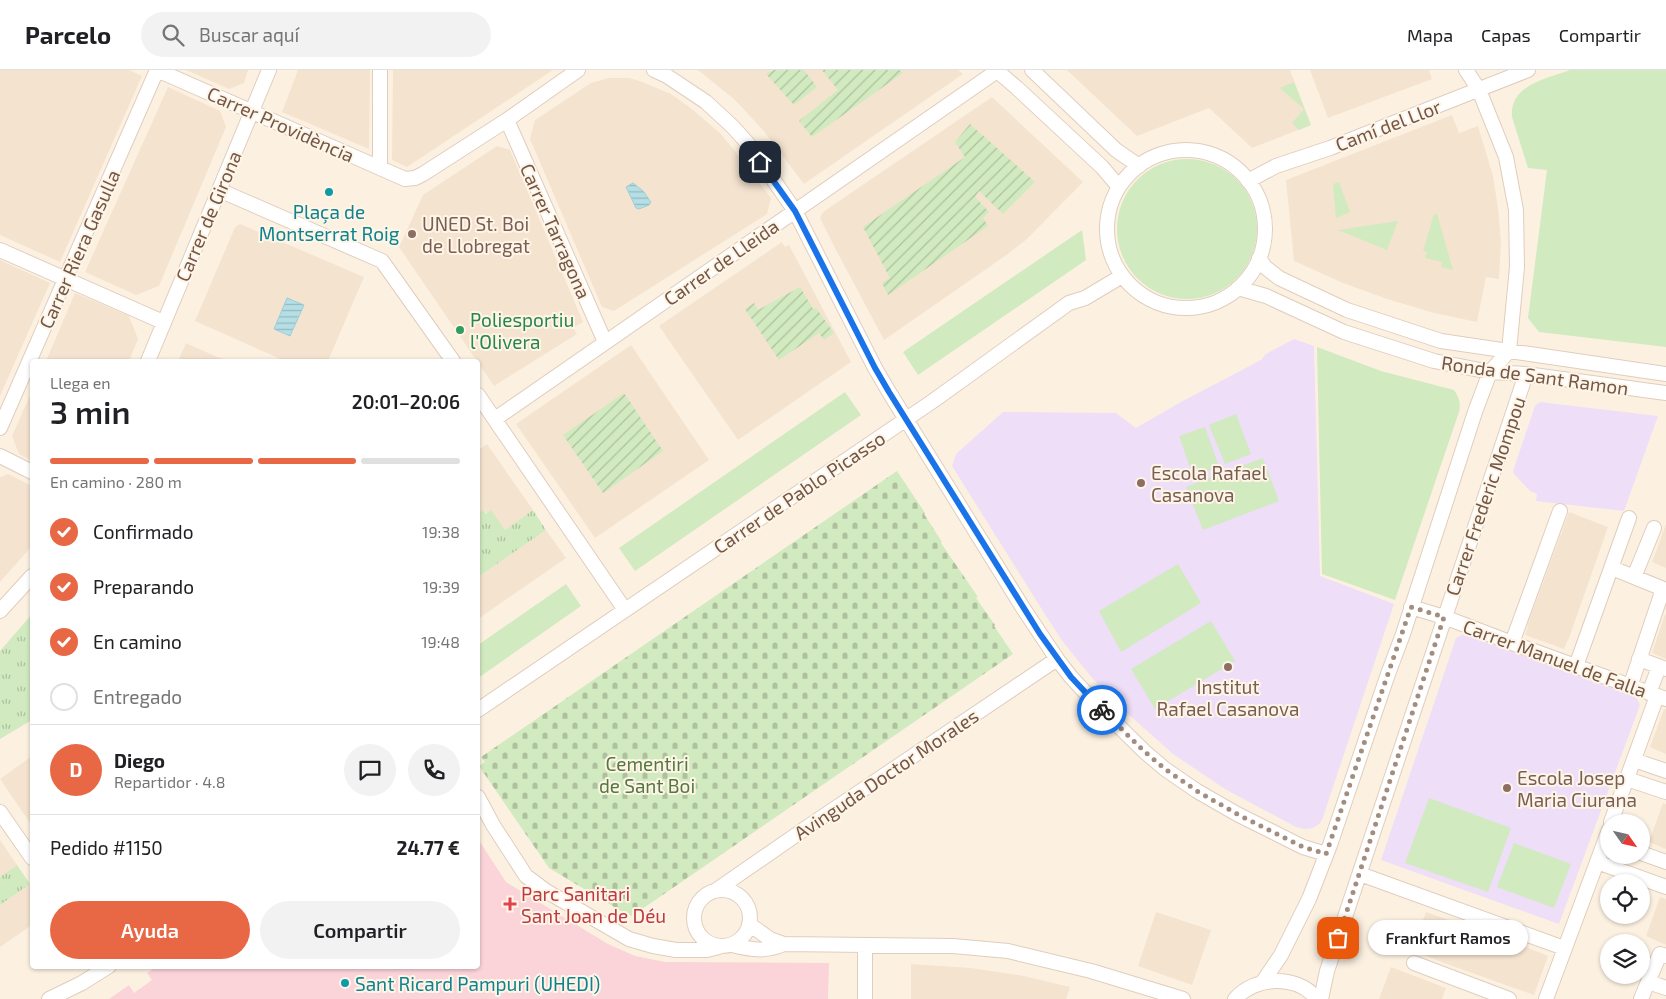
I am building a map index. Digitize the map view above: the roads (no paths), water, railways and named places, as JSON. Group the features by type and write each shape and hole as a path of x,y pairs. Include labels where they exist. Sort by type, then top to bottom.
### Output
{"street":[{"name":"Carrer Providència","path":"157,70 406,179 415,178 423,174 507,120"},
{"name":"Carrer Riera Gasulla","path":"30,359 157,70"},
{"name":"Carrer de Girona","path":"149,359 269,70"},
{"path":"380,70 380,168"},
{"path":"507,120 578,70"},
{"path":"654,70 667,76 706,102 733,127 750,146 795,211 875,368 905,419 1023,608 1071,677 1145,752 1165,769 1197,791 1237,814 1303,847 1326,854"},
{"path":"1032,70 1116,150 1139,166"},
{"path":"1466,70 1479,90 1506,157 1516,210 1517,267 1510,351"},
{"name":"Camí del Llor","path":"1248,181 1276,166 1330,148 1528,70"},
{"path":"997,71 1102,167 1119,187"},
{"name":"Carrer de Lleida","path":"495,419 997,71"},
{"name":"Carrer Tarragona","path":"507,120 605,342"},
{"path":"1180,150 1202,152 1223,160 1248,181 1258,198 1264,218 1264,238 1259,258 1250,274 1238,288 1219,301 1189,308 1158,303 1132,288 1122,276 1113,260 1107,232 1111,204 1119,187 1128,176 1139,166 1158,155 1180,150"},
{"path":"219,190 382,261 453,359"},
{"path":"0,250 163,322"},
{"name":"Ronda de Sant Ramon","path":"1259,258 1279,278 1347,310 1441,341 1666,374"},
{"name":"Carrer de Pablo Picasso","path":"480,709 905,419 1070,303 1085,298 1122,276"},
{"name":"Ronda de Sant Ramon","path":"1238,288 1266,296 1344,332 1434,361 1490,372 1526,374 1666,393"},
{"name":"Carrer Frederic Mompou","path":"1262,983 1284,949 1308,899 1326,854 1490,372 1510,351 1526,374 1327,971 1321,999"},
{"name":"Carrer Riera Gasulla","path":"0,428 30,360"},
{"path":"480,398 625,610"},
{"path":"0,456 30,471"},
{"path":"1512,644 1560,511"},
{"path":"1576,666 1630,518"},
{"path":"1634,577 1654,528"},
{"path":"1612,568 1665,590 1630,686"},
{"path":"0,611 30,578"},
{"name":"Carrer Frederic Mompou","path":"1411,607 1444,617"},
{"name":"Carrer Manuel de Falla","path":"1444,617 1512,644 1657,696"},
{"name":"Avinguda Doctor Morales","path":"715,891 1057,659"},
{"name":"Carrer Manuel de Falla","path":"1639,659 1662,668"},
{"path":"1614,814 1657,696 1662,668"},
{"path":"1634,760 1666,771"},
{"path":"1627,779 1666,792"},
{"path":"480,801 493,825 526,876 546,891 629,939 676,950 707,950 725,946 745,934 750,914 747,905 741,898 733,892 724,890 707,894 695,908 693,916 694,925 697,933 703,940 710,944 725,946 757,950 773,949 784,944"},
{"path":"0,812 30,855"},
{"path":"1546,999 1600,855"},
{"path":"1650,856 1666,862"},
{"path":"1597,862 1666,887"},
{"path":"1360,874 1564,948"},
{"path":"749,924 770,939 784,944 953,946 1008,951 1091,971 1183,999"},
{"path":"865,945 865,999"},
{"path":"1650,977 1660,954 1666,956"},
{"path":"1414,963 1509,999"},
{"path":"49,999 82,983 103,969"},
{"path":"1235,999 1245,990 1262,983 1277,980 1291,982 1304,988 1317,999"},
{"path":"1650,983 1666,988"},
{"path":"1641,999 1647,984"}],"water":[{"path":"633,183 643,191 651,202 649,205 639,209 636,208 626,187"},
{"path":"287,298 304,305 290,336 274,329"}],"place":[{"name":"Plaça de Montserrat Roig","path":"329,192"},
{"name":"UNED St. Boi de Llobregat","path":"412,234"},
{"name":"Poliesportiu l'Olivera","path":"460,330"},
{"name":"Escola Rafael Casanova","path":"1141,483"},
{"name":"Institut Rafael Casanova","path":"1228,667"},
{"name":"Escola Josep Maria Ciurana","path":"1507,788"},
{"name":"Parc Sanitari Sant Joan de Déu","path":"510,904"},
{"name":"Frankfurt Ramos","path":"1338,938"},
{"name":"Sant Ricard Pampuri (UHEDI)","path":"345,983"}],"park label":[{"name":"Cementiri de Sant Boi","path":"647,774"}]}
